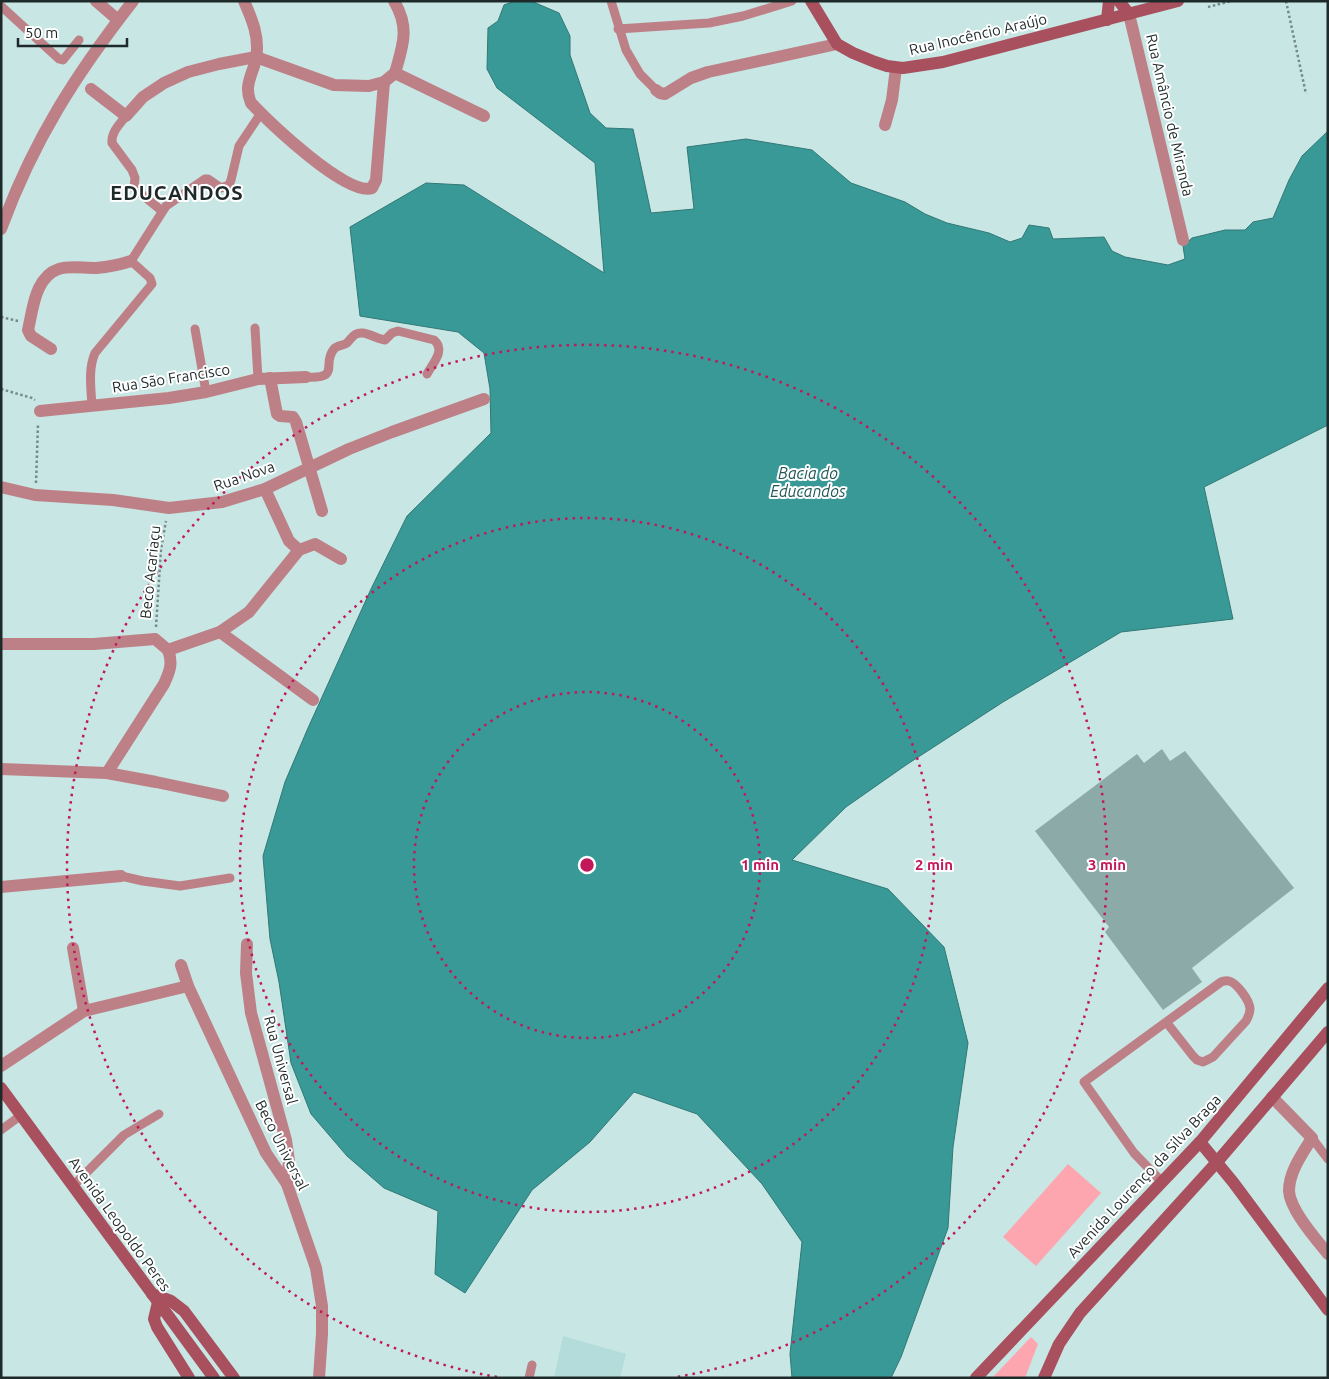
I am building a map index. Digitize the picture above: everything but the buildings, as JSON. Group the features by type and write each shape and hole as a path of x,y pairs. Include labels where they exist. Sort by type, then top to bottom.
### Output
{"street":[{"path":"96,1 118,20"},
{"path":"1,229 17,186 49,122 79,75 133,1"},
{"path":"244,1 256,31 256,57 246,89 251,103 319,165 350,184 369,189 376,180 384,82"},
{"path":"91,89 126,116 143,97 172,79 188,72 256,57 334,85 369,86 384,82 395,73 404,42 401,12 394,1"},
{"path":"656,90 665,94 691,78 708,72 837,44 811,1"},
{"path":"1108,20 1109,1"},
{"name":"Rua Amâncio de Miranda","path":"1118,1 1130,14 1183,240"},
{"name":"Rua Inocêncio Araújo","path":"837,44 860,56 896,68 943,62 1178,1"},
{"path":"885,125 892,100 896,68"},
{"path":"395,73 484,116"},
{"path":"51,349 31,336 28,330 38,289 46,276 59,269 78,266 95,268 115,266 131,261"},
{"name":"Rua São Francisco","path":"40,412 169,398 264,379 306,376"},
{"path":"264,379 276,412 280,416 295,419 322,511"},
{"name":"Rua Nova","path":"1,487 35,494 113,500 169,508 222,502 265,489 392,432 484,399"},
{"path":"265,489 289,541 299,550"},
{"path":"168,650 220,632 249,612 299,550 315,544 341,559"},
{"path":"220,632 313,700"},
{"path":"1,644 94,644 155,639 168,650 172,661 170,672 107,774"},
{"path":"1,769 107,774 223,796"},
{"path":"1,887 121,876"},
{"name":"Rua Universal","path":"247,944 246,973 251,1013 286,1140 289,1161 287,1184"},
{"path":"73,948 84,1011"},
{"name":"Beco Universal","path":"181,965 188,986 266,1153 287,1184 316,1268 322,1306 319,1378"},
{"path":"1,1066 84,1011 188,986"},
{"name":"Avenida Lourenço da Silva Braga","path":"976,1378 1200,1142 1328,988"},
{"path":"1044,1378 1059,1344 1080,1313 1217,1162 1328,1032"},
{"name":"Avenida Leopoldo Peres","path":"1,1088 214,1378"},
{"path":"1272,1097 1312,1138 1292,1175 1289,1193 1296,1210 1328,1254"},
{"path":"1200,1142 1328,1310"},
{"path":"188,1378 157,1328 154,1319 154,1297 171,1301 184,1311 234,1378"}],"lane":[{"path":"611,1 618,29 633,64 656,90"},
{"path":"618,29 709,22 743,16 792,1"},
{"path":"1,6 60,59 63,60 79,40"},
{"path":"92,406 91,364 95,353 152,284 150,278 131,261 162,211 170,202 205,179 221,188 229,185 232,180 239,146 261,113"},
{"path":"126,116 115,131 112,144 132,170 135,178 134,188 162,211"},
{"path":"255,328 264,379"},
{"path":"195,329 206,392"},
{"path":"306,376 322,377 327,373 333,350 338,346 346,344 354,335 361,333 385,340 392,333 398,331 437,342 440,352 427,374"},
{"path":"121,876 180,886 230,878"},
{"path":"1162,1182 1134,1153 1084,1082 1221,982 1227,981 1235,984 1250,1007 1246,1020 1213,1057 1203,1062 1193,1056 1167,1022"},
{"path":"73,1186 124,1135 159,1114"},
{"path":"1,1130 20,1116"},
{"path":"1312,1138 1328,1159"},
{"path":"529,1378 532,1365"}],"path":[{"path":"1208,7 1231,1"},
{"path":"1286,1 1306,94"},
{"path":"1,390 32,398 38,403 40,412 35,494"},
{"name":"Beco Acariaçu","path":"155,639 161,549 169,508"}],"shaded area":[{"path":"1068,1164 1101,1193 1036,1266 1003,1237"},
{"path":"563,1336 626,1354 620,1378 554,1378"},
{"path":"1031,1337 1038,1344 1025,1378 992,1378"}],"water":[{"name":"Bacia do Educandos","path":"515,1 531,1 559,13 570,36 570,55 590,113 606,128 633,129 651,213 694,209 687,147 746,139 812,150 851,183 905,202 925,214 947,223 989,233 1010,242 1022,238 1029,225 1049,228 1053,239 1104,237 1112,251 1125,257 1168,265 1185,259 1183,246 1192,238 1225,230 1245,230 1253,222 1273,218 1289,180 1302,156 1328,131 1328,425 1204,487 1233,619 1121,632 1003,702 906,765 846,807 792,860 888,889 944,947 968,1043 953,1147 948,1228 901,1357 891,1378 792,1378 790,1354 802,1242 762,1184 697,1114 634,1092 590,1142 532,1190 465,1293 435,1274 438,1211 384,1188 347,1156 311,1114 291,1063 279,982 270,939 263,856 285,782 371,589 407,516 491,433 490,389 484,353 458,332 360,316 350,227 426,183 464,185 604,273 595,163 497,88 487,69 488,28 498,21 504,5"}],"district":[{"name":"EDUCANDOS","path":"177,192"}]}
